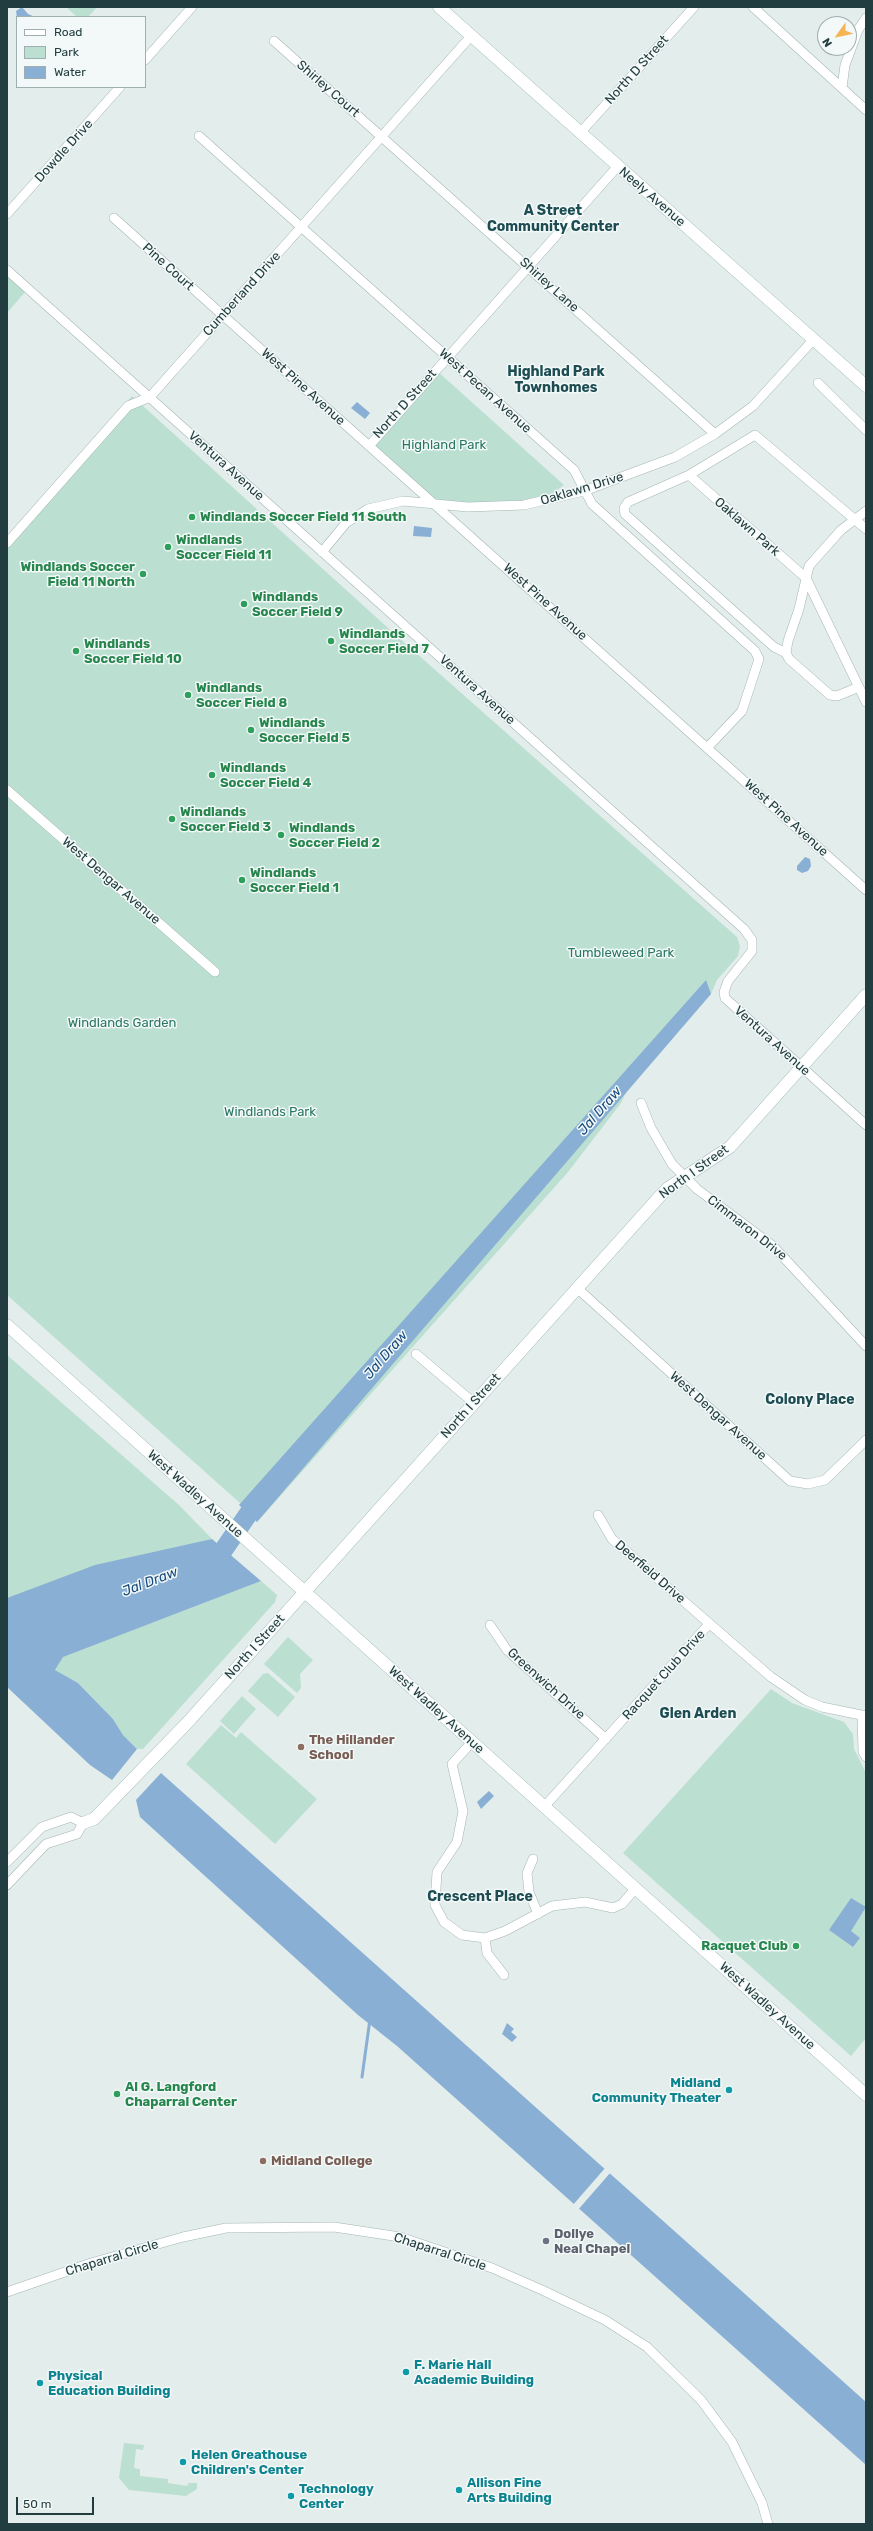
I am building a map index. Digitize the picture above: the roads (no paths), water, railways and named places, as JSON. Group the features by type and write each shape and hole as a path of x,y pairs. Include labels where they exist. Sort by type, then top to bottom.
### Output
{"street":[{"path":"146,59 192,7"},
{"name":"Neely Avenue","path":"439,7 866,386"},
{"name":"North D Street","path":"580,132 694,7"},
{"path":"753,7 866,110"},
{"path":"842,88 846,65 858,30 866,18"},
{"name":"Cumberland Drive","path":"7,543 128,406 150,398 471,36"},
{"name":"Shirley Court","path":"274,41 382,136"},
{"name":"Dowdle Drive","path":"7,214 119,88"},
{"name":"West Pecan Avenue","path":"199,136 574,470 592,504 758,656 742,711 708,747"},
{"name":"Shirley Lane","path":"382,136 715,434"},
{"name":"North D Street","path":"369,446 618,166"},
{"name":"Pine Court","path":"114,218 222,315"},
{"name":"Ventura Avenue","path":"7,270 744,929 752,940 752,951 728,981 724,992 726,998 866,1125"},
{"name":"West Pine Avenue","path":"222,315 708,747 866,890"},
{"name":"Oaklawn Drive","path":"322,552 346,523 368,509 403,501 468,507 524,505 584,491 675,457 715,434 753,406 814,339"},
{"path":"818,383 866,430"},
{"path":"859,687 837,696 830,695 789,659 786,653 774,646 626,514 624,508 628,502 689,476 755,435 866,529"},
{"name":"Oaklawn Park","path":"689,476 806,578 866,702"},
{"path":"786,653 809,566 841,530 866,511"},
{"name":"West Dengar Avenue","path":"7,790 215,972"},
{"name":"North I Street","path":"83,1823 94,1819 188,1722 660,1196 685,1177 730,1147 866,995"},
{"name":"Cimmaron Drive","path":"640,1103 660,1145 672,1164 709,1199 773,1246 866,1346"},
{"name":"West Dengar Avenue","path":"576,1288 790,1480 808,1484 825,1480 866,1440"},
{"name":"West Wadley Avenue","path":"7,1325 207,1506 866,2095"},
{"path":"416,1354 474,1403"},
{"name":"Deerfield Drive","path":"598,1515 612,1539 709,1624"},
{"name":"Racquet Club Drive","path":"544,1807 709,1624 767,1674 799,1696 822,1707 864,1716 863,1752 866,1757"},
{"name":"Greenwich Drive","path":"490,1625 507,1650 606,1739"},
{"path":"472,1742 452,1764 463,1811 457,1842 437,1872 436,1905 444,1922 462,1935 485,1938 505,1931 552,1906 584,1902 613,1908 622,1904 635,1889"},
{"path":"7,1862 42,1826 71,1817 83,1823 77,1834 46,1844 7,1885"},
{"path":"533,1859 527,1873 529,1892 538,1914"},
{"path":"485,1938 487,1953 504,1975"},
{"name":"Chaparral Circle","path":"7,2292 91,2263 183,2237 226,2228 334,2226 400,2237 492,2268 542,2290 604,2320 647,2347 701,2400 732,2442 762,2503 768,2524"}],"water":[{"path":"22,7 28,14 33,16 17,16 16,11"},
{"path":"357,402 370,413 365,419 351,408"},
{"path":"414,526 432,528 431,537 413,536"},
{"path":"805,857 810,859 811,866 808,871 802,873 797,870 797,866"},
{"path":"706,980 711,994 257,1522 239,1505"},
{"path":"212,1539 261,1581 63,1657 55,1670 78,1683 113,1719 123,1735 137,1749 112,1780 90,1765 7,1687 7,1598 95,1565"},
{"path":"161,1773 866,2402 866,2465 397,2046 358,2015 140,1817 136,1800"},
{"path":"489,1791 494,1796 481,1809 477,1802"},
{"path":"851,1898 866,1907 851,1931 860,1938 853,1947 829,1930"},
{"path":"507,2023 514,2029 511,2032 517,2037 512,2042 502,2034"}],"waterway":[{"name":"Jal Draw","path":"202,1562 220,1555 251,1510 265,1494"},
{"path":"362,2077 370,2019"}],"place":[{"name":"Windlands Soccer Field 11 South","path":"192,517"},
{"name":"Windlands Soccer Field 11","path":"168,547"},
{"name":"Windlands Soccer Field 11 North","path":"143,574"},
{"name":"Windlands Soccer Field 9","path":"244,604"},
{"name":"Windlands Soccer Field 7","path":"331,641"},
{"name":"Windlands Soccer Field 10","path":"76,651"},
{"name":"Windlands Soccer Field 8","path":"188,695"},
{"name":"Windlands Soccer Field 5","path":"251,730"},
{"name":"Windlands Soccer Field 4","path":"212,775"},
{"name":"Windlands Soccer Field 3","path":"172,819"},
{"name":"Windlands Soccer Field 2","path":"281,835"},
{"name":"Windlands Soccer Field 1","path":"242,880"},
{"name":"The Hillander School","path":"301,1747"},
{"name":"Racquet Club","path":"796,1946"},
{"name":"Midland Community Theater","path":"729,2090"},
{"name":"Al G. Langford Chaparral Center","path":"117,2094"},
{"name":"Midland College","path":"263,2161"},
{"name":"Dollye Neal Chapel","path":"546,2241"},
{"name":"F. Marie Hall Academic Building","path":"406,2372"},
{"name":"Physical Education Building","path":"40,2383"},
{"name":"Helen Greathouse Children's Center","path":"183,2462"},
{"name":"Allison Fine Arts Building","path":"459,2490"},
{"name":"Technology Center","path":"291,2496"}],"district":[{"name":"A Street Community Center","path":"553,220"},
{"name":"Highland Park Townhomes","path":"556,380"},
{"name":"Colony Place","path":"810,1400"},
{"name":"Glen Arden","path":"698,1714"},
{"name":"Crescent Place","path":"480,1897"}],"park label":[{"name":"Highland Park","path":"444,445"},
{"name":"Tumbleweed Park","path":"621,953"},
{"name":"Windlands Garden","path":"122,1023"},
{"name":"Windlands Park","path":"270,1112"}]}
